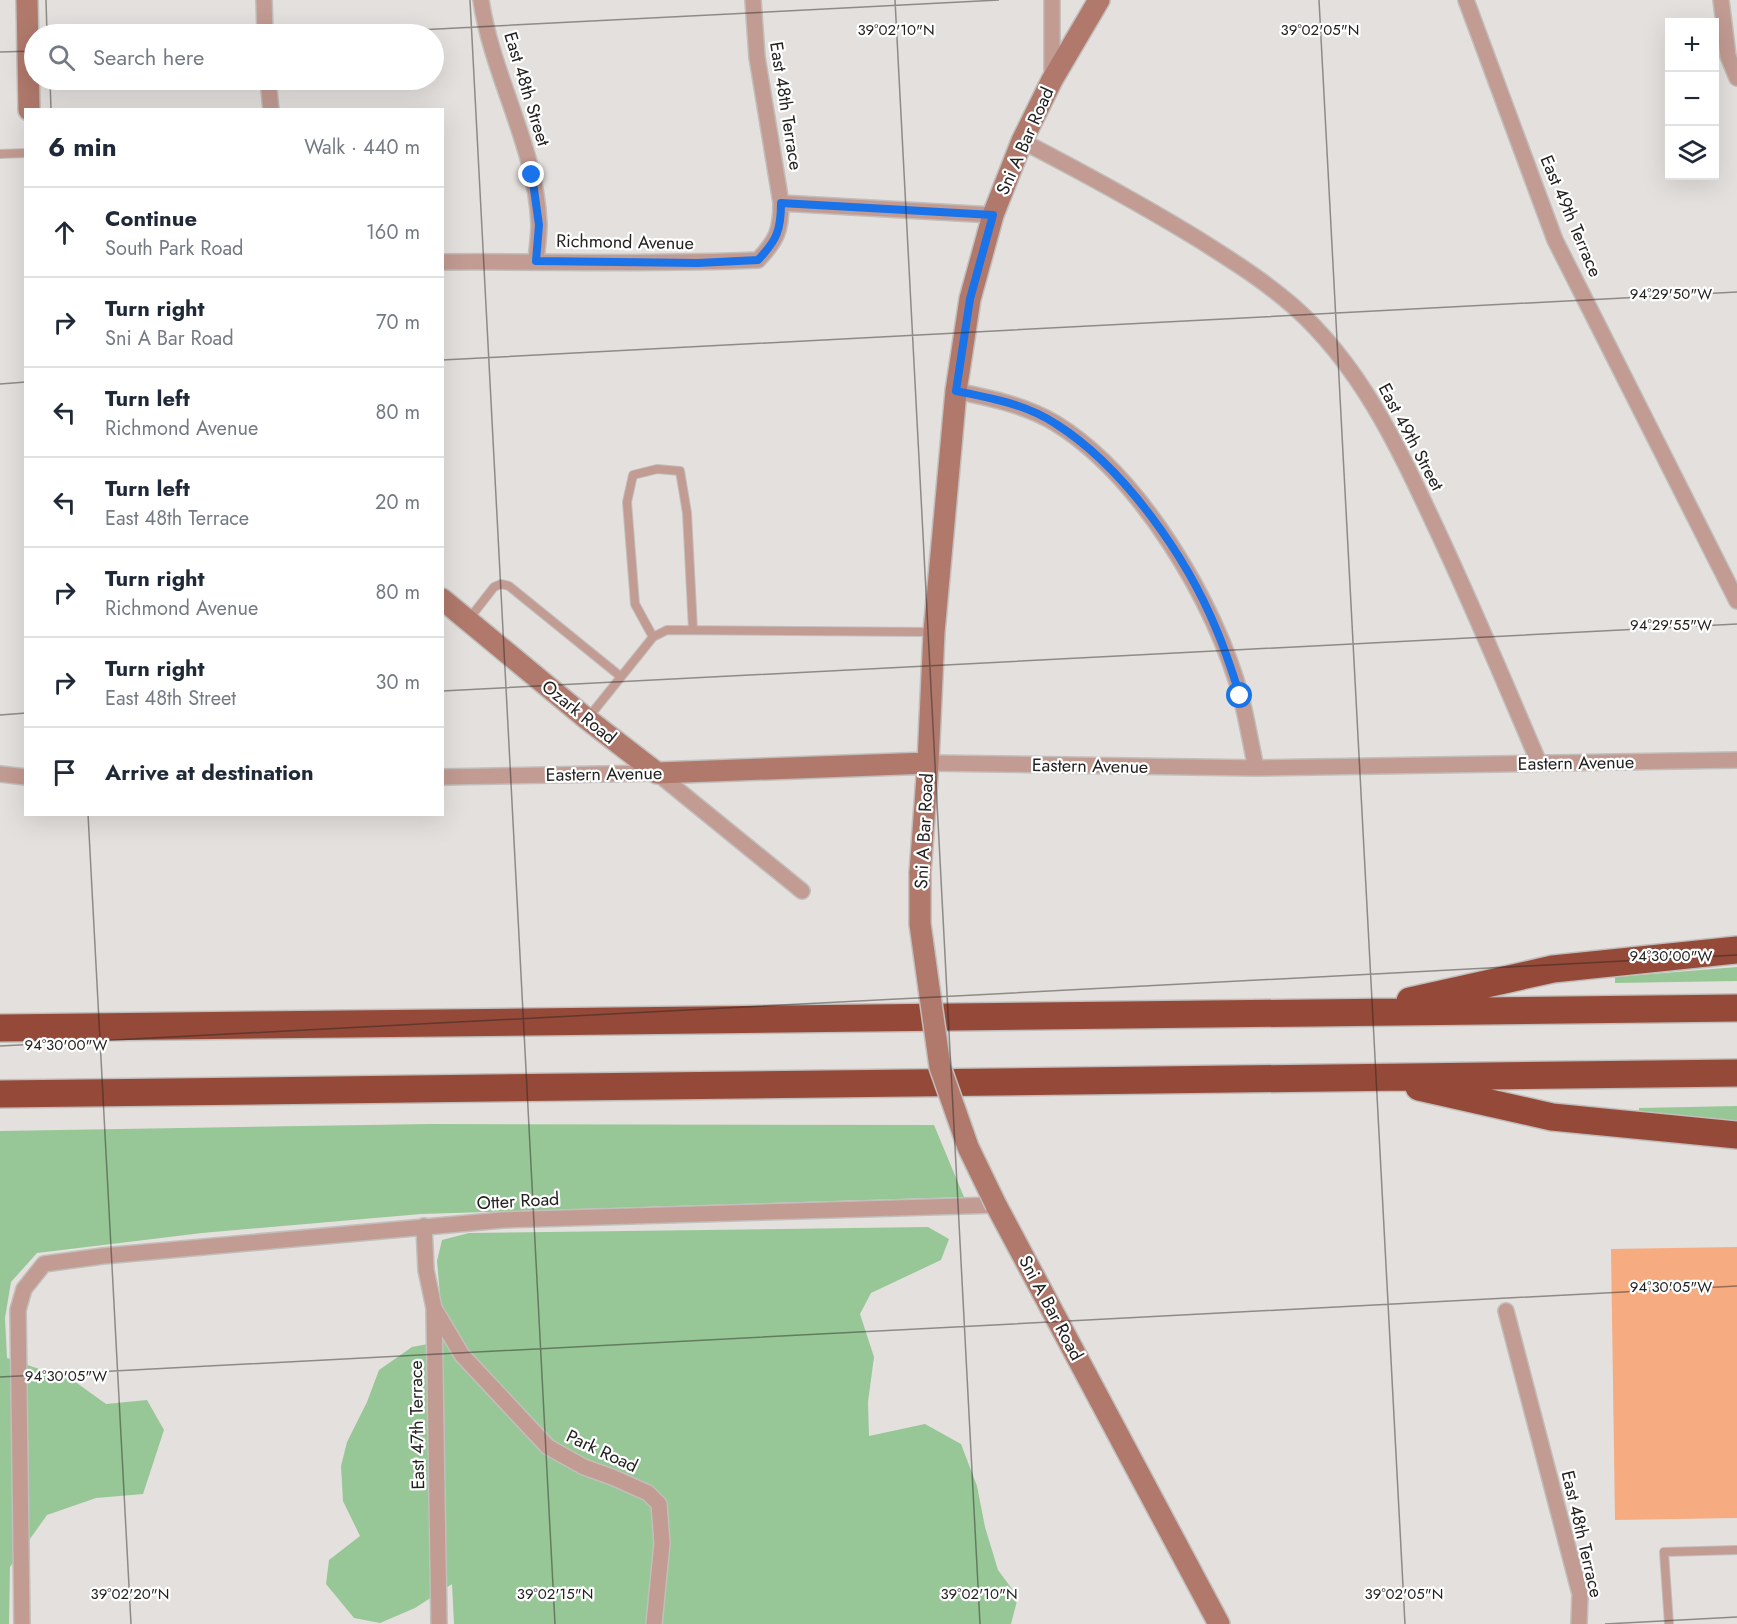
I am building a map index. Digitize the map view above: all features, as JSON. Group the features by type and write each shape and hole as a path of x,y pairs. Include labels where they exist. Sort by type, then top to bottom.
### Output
{"highway":[{"path":"1356,1012 1552,969 1737,950"},
{"path":"0,1028 1737,1008"},
{"path":"0,1094 1737,1073"},
{"path":"1374,1077 1552,1117 1737,1135"}],"street":[{"path":"27,0 27,24"},
{"path":"264,0 265,24"},
{"name":"East 48th Street","path":"482,0 496,60 532,175 539,225 536,261"},
{"name":"East 48th Terrace","path":"735,261 758,260 768,250 781,226 781,203 757,57 753,0"},
{"path":"1052,0 1052,80"},
{"name":"Sni A Bar Road","path":"1099,0 1052,80 1022,141 993,215 970,299 956,391 934,632 920,873 920,924 940,1067 968,1147 996,1205 1219,1624"},
{"name":"East 49th Terrace","path":"1466,0 1555,240 1737,601"},
{"path":"1721,0 1728,56 1737,78"},
{"path":"29,90 29,108"},
{"path":"269,90 271,108"},
{"name":"East 49th Street","path":"1022,141 1130,197 1244,267 1294,307 1338,354 1372,399 1399,448 1468,596 1539,764"},
{"path":"781,203 993,215"},
{"name":"Richmond Avenue","path":"444,262 698,263 735,261"},
{"path":"956,391 1010,402 1055,423 1094,452 1140,502 1185,568 1217,630 1240,696 1256,768"},
{"name":"Ozark Road","path":"444,601 587,719 802,891"},
{"name":"Eastern Avenue","path":"444,777 657,773 928,763 1256,768 1737,760"},
{"path":"0,774 24,777"},
{"name":"Otter Road","path":"22,1624 18,1310 24,1289 44,1264 114,1255 424,1226 515,1220 996,1205"},
{"name":"East 47th Terrace","path":"424,1226 426,1270 434,1308 439,1624"},
{"name":"Park Road","path":"434,1308 462,1355 548,1447 584,1467 612,1476 648,1492 659,1504 662,1543 654,1624"},
{"name":"East 48th Terrace","path":"1506,1311 1580,1594 1579,1624"}],"lane":[{"path":"0,154 24,153"},
{"path":"652,637 635,604 627,502 633,475 657,469 680,471 687,513 693,630"},
{"path":"468,620 494,587 501,584 509,586 620,676"},
{"path":"587,719 652,637 668,630 934,632"},
{"path":"1669,1624 1664,1552 1737,1550"}],"green space":[{"path":"1737,967 1737,981 1615,983 1615,977"},
{"path":"1737,1106 1737,1125 1639,1117 1639,1108"},
{"path":"431,1124 934,1125 964,1197 421,1214 202,1233 37,1253 11,1282 5,1318 7,1358 74,1381 106,1404 147,1400 164,1430 143,1494 96,1498 47,1515 10,1567 9,1624 0,1624 0,1131"},
{"path":"928,1227 949,1239 941,1260 871,1293 860,1314 874,1357 868,1402 869,1436 925,1424 961,1444 977,1486 985,1527 998,1570 1018,1597 1011,1624 454,1624 452,1584 415,1608 380,1623 354,1618 326,1584 329,1560 360,1536 343,1501 341,1466 347,1442 367,1402 379,1370 412,1347 444,1341 437,1261 442,1240 469,1233"}],"building":[{"path":"1737,1247 1737,1518 1615,1520 1611,1249"}],"route":[{"path":"532,175 539,225 536,261 698,263 758,260 768,250 781,226 781,203 993,215 970,299 956,391 1010,402 1055,423 1094,452 1140,502 1185,568 1217,630 1240,696"}]}
